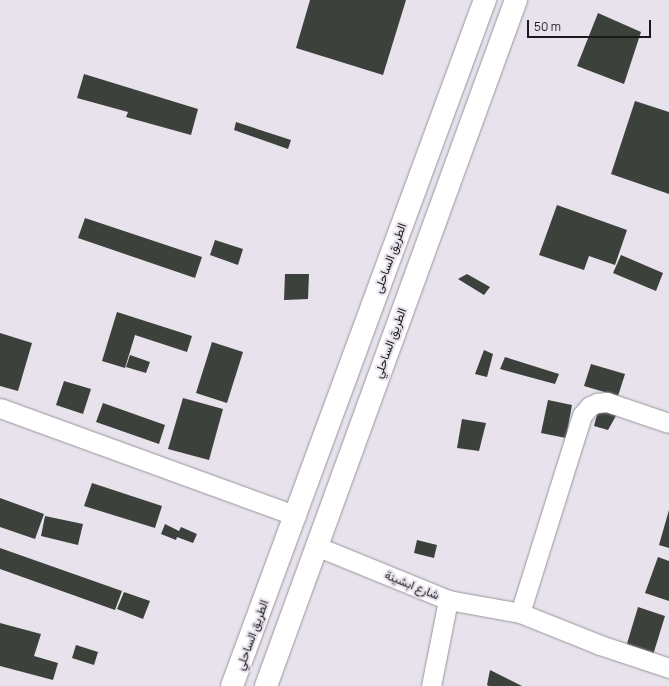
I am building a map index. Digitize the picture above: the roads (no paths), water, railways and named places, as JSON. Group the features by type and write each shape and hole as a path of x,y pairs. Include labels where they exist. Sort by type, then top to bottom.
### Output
{"highway":[{"path":"462,61 472,0"},
{"name":"الطريق الساحلى","path":"296,516 485,0"},
{"name":"الطريق الساحلي","path":"266,686 516,0"},
{"name":"الطريق الساحلي","path":"232,686 296,516"}],"street":[{"path":"520,613 582,415 590,406 607,402 669,424"},
{"path":"0,408 296,516"},
{"name":"شارع ابشينة","path":"316,546 448,600 431,686"},
{"path":"448,600 520,613 600,645 669,668"}]}
